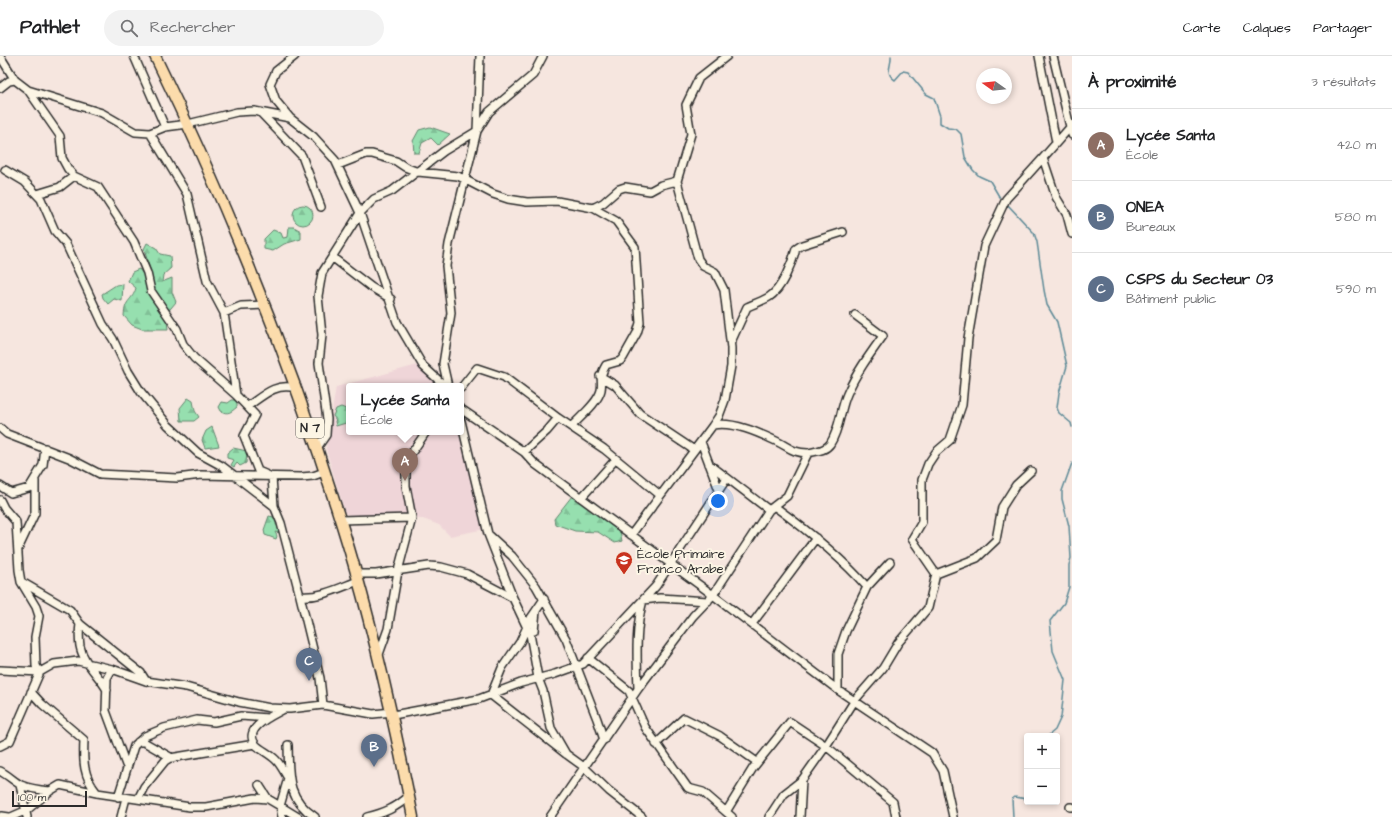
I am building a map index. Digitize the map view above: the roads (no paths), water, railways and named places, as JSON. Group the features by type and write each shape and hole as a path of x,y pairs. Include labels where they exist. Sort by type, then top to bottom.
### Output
{"highway":[{"name":"N 7","path":"155,56 188,124 225,207 265,305 317,448 357,578 378,658 392,714 413,817"}],"street":[{"path":"0,56 15,80 28,90 102,113 135,132 150,134 165,127 188,124 237,112 260,112 290,118"},
{"path":"134,56 165,127"},
{"path":"295,56 276,71 270,84 276,101 290,118 314,137 335,160 360,213 391,299 397,322 423,366 442,383"},
{"path":"447,383 443,364 451,313 446,266 449,244 466,180 477,130 480,56"},
{"path":"317,448 326,436 327,419 319,363 322,335 318,296 322,273 360,213 374,199 392,191 444,151 477,130 489,112 533,75 543,56"},
{"path":"631,535 720,416 729,381 731,342 724,290 715,272 703,266 698,259 677,181 691,134 686,105 699,78 727,56"},
{"path":"1039,56 1056,142"},
{"path":"1053,56 1072,135"},
{"path":"0,88 8,82 15,80"},
{"path":"28,90 35,103 46,114 60,136 62,158 68,169 74,176 98,187 134,242 147,273 151,291 177,328 183,344 194,358 248,406 255,415 244,436 248,451 258,472 272,477"},
{"path":"260,112 302,156 321,206"},
{"path":"769,817 784,794 802,780 826,746 855,700 883,668 898,643 928,608 936,574 912,539 922,522 922,480 928,464 936,452 950,440 962,406 968,338 984,246 1006,199 1071,126"},
{"path":"150,134 187,194 208,281 224,313 236,395"},
{"path":"338,166 366,154 372,154 396,161 405,167 418,172 458,176 493,194 508,199 528,202 557,202 593,208 616,221 635,247 640,323 638,333 623,358 620,361 606,365 600,376 601,390 594,402 571,427"},
{"path":"1044,158 1056,197 1067,215 1072,234"},
{"path":"5,170 25,182 41,199 55,231 66,244 104,324 141,392 168,425 198,453 222,466 274,506"},
{"path":"37,194 60,186 74,176"},
{"path":"593,208 603,204 620,189 625,187 650,191 660,185 677,181"},
{"path":"731,342 747,307 770,297 775,292 792,266 796,249 802,245 843,232"},
{"path":"332,257 371,287 391,299"},
{"path":"224,313 241,306 265,305"},
{"path":"713,425 721,424 734,426 778,441 786,448 799,453 823,450 830,445 838,426 847,394 868,356 883,336 855,315"},
{"path":"464,384 477,368 504,377 616,459 660,495"},
{"path":"600,376 615,385 640,414 694,450"},
{"path":"248,406 277,387 285,385 296,388"},
{"path":"464,411 524,452 535,464 582,497 669,563 714,594 838,690 932,753 943,771 953,817"},
{"path":"524,452 547,431 558,418"},
{"path":"0,428 7,434 45,448 100,474 176,478 201,475 233,475 302,478 324,472"},
{"path":"464,434 488,534 513,598 530,634 538,678 543,691 551,728 566,754"},
{"path":"378,658 388,628 398,571 412,518 406,486 406,461 424,435"},
{"path":"701,442 719,490"},
{"path":"0,486 11,493 16,493 29,488 35,481 42,465 45,448"},
{"path":"550,817 638,689 693,616 714,594 772,508 787,496 808,452"},
{"path":"582,497 616,459"},
{"path":"709,464 727,478 816,538 838,557 867,587"},
{"path":"936,574 978,558 996,540 1002,508 1016,485 1031,471"},
{"path":"272,477 274,506 281,523 300,596 320,678 323,705"},
{"path":"0,670 40,672 54,664 78,661 112,669 146,681 186,687 237,702 284,709 323,705 373,714 392,714 479,700 521,683 576,668 588,658 656,586 669,563 727,478"},
{"path":"18,549 35,513 35,481"},
{"path":"0,500 4,508 16,522 21,582 36,607 39,616 35,637 36,666 40,672"},
{"path":"340,520 412,518"},
{"path":"488,534 512,556 544,599 566,639 604,740"},
{"path":"752,624 816,538"},
{"path":"838,690 838,654 846,631 867,587 890,562"},
{"path":"300,596 309,597 328,592 357,578 429,566 441,567 467,574 513,598"},
{"path":"21,582 70,610 80,624 141,674 146,681"},
{"path":"534,631 539,591"},
{"path":"643,600 660,598 708,601"},
{"path":"492,695 502,668 520,642 527,626 544,599"},
{"path":"638,689 636,642 638,618 643,600"},
{"path":"80,624 80,647 88,664 103,682 107,691"},
{"path":"588,658 629,691 645,727 688,788 703,792 729,814 757,762 790,722 826,746 893,802 896,817"},
{"path":"112,669 107,678 106,711 126,765"},
{"path":"0,746 10,741 40,672"},
{"path":"31,692 42,704 84,740 84,767 89,784 97,793"},
{"path":"492,695 584,767 609,791 642,817"},
{"path":"237,702 243,717"},
{"path":"284,709 257,726 252,731 252,739 276,760 288,778 305,817"},
{"path":"118,797 126,765 134,746 145,736 164,728 197,720 214,722 243,717 268,718"},
{"path":"656,744 684,718 720,736 757,762"},
{"path":"138,742 144,742 172,758"},
{"path":"138,799 144,787 166,761 172,758 256,744"},
{"path":"282,817 280,806 288,778 288,745"},
{"path":"0,771 10,776 20,785 50,791"},
{"path":"800,817 802,780"},
{"path":"20,785 28,815"},
{"path":"28,815 35,804 50,791 60,785 118,797 169,805 206,807 255,798 268,799 298,817"},
{"path":"259,785 268,799"},
{"path":"367,817 387,812 399,805 409,796"},
{"path":"121,817 126,798"},
{"path":"298,803 315,817"},
{"path":"5,816 28,815"}],"waterway":[{"path":"891,56 889,69 890,75 895,80 903,71 908,72 926,94 934,98 940,116 940,123 948,128 956,129 961,134 965,157 973,170 979,176 990,181 1000,198"},
{"path":"1007,204 1034,233 1037,242 1047,305 1057,322 1067,366 1059,393 1057,408 1059,413 1071,423 1072,427"},
{"path":"1052,733 1055,730 1061,717 1065,680 1053,651 1050,621 1064,603 1069,587 1069,565 1071,558 1069,526 1062,499 1062,491 1072,463"},
{"path":"1013,817 1012,799 1015,797 1024,798"}],"place":[{"name":"Lycée Santa","path":"405,481"},
{"name":"École Primaire Franco Arabe","path":"624,575"},
{"name":"CSPS du Secteur 03","path":"309,681"},
{"name":"ONEA","path":"374,767"}]}
